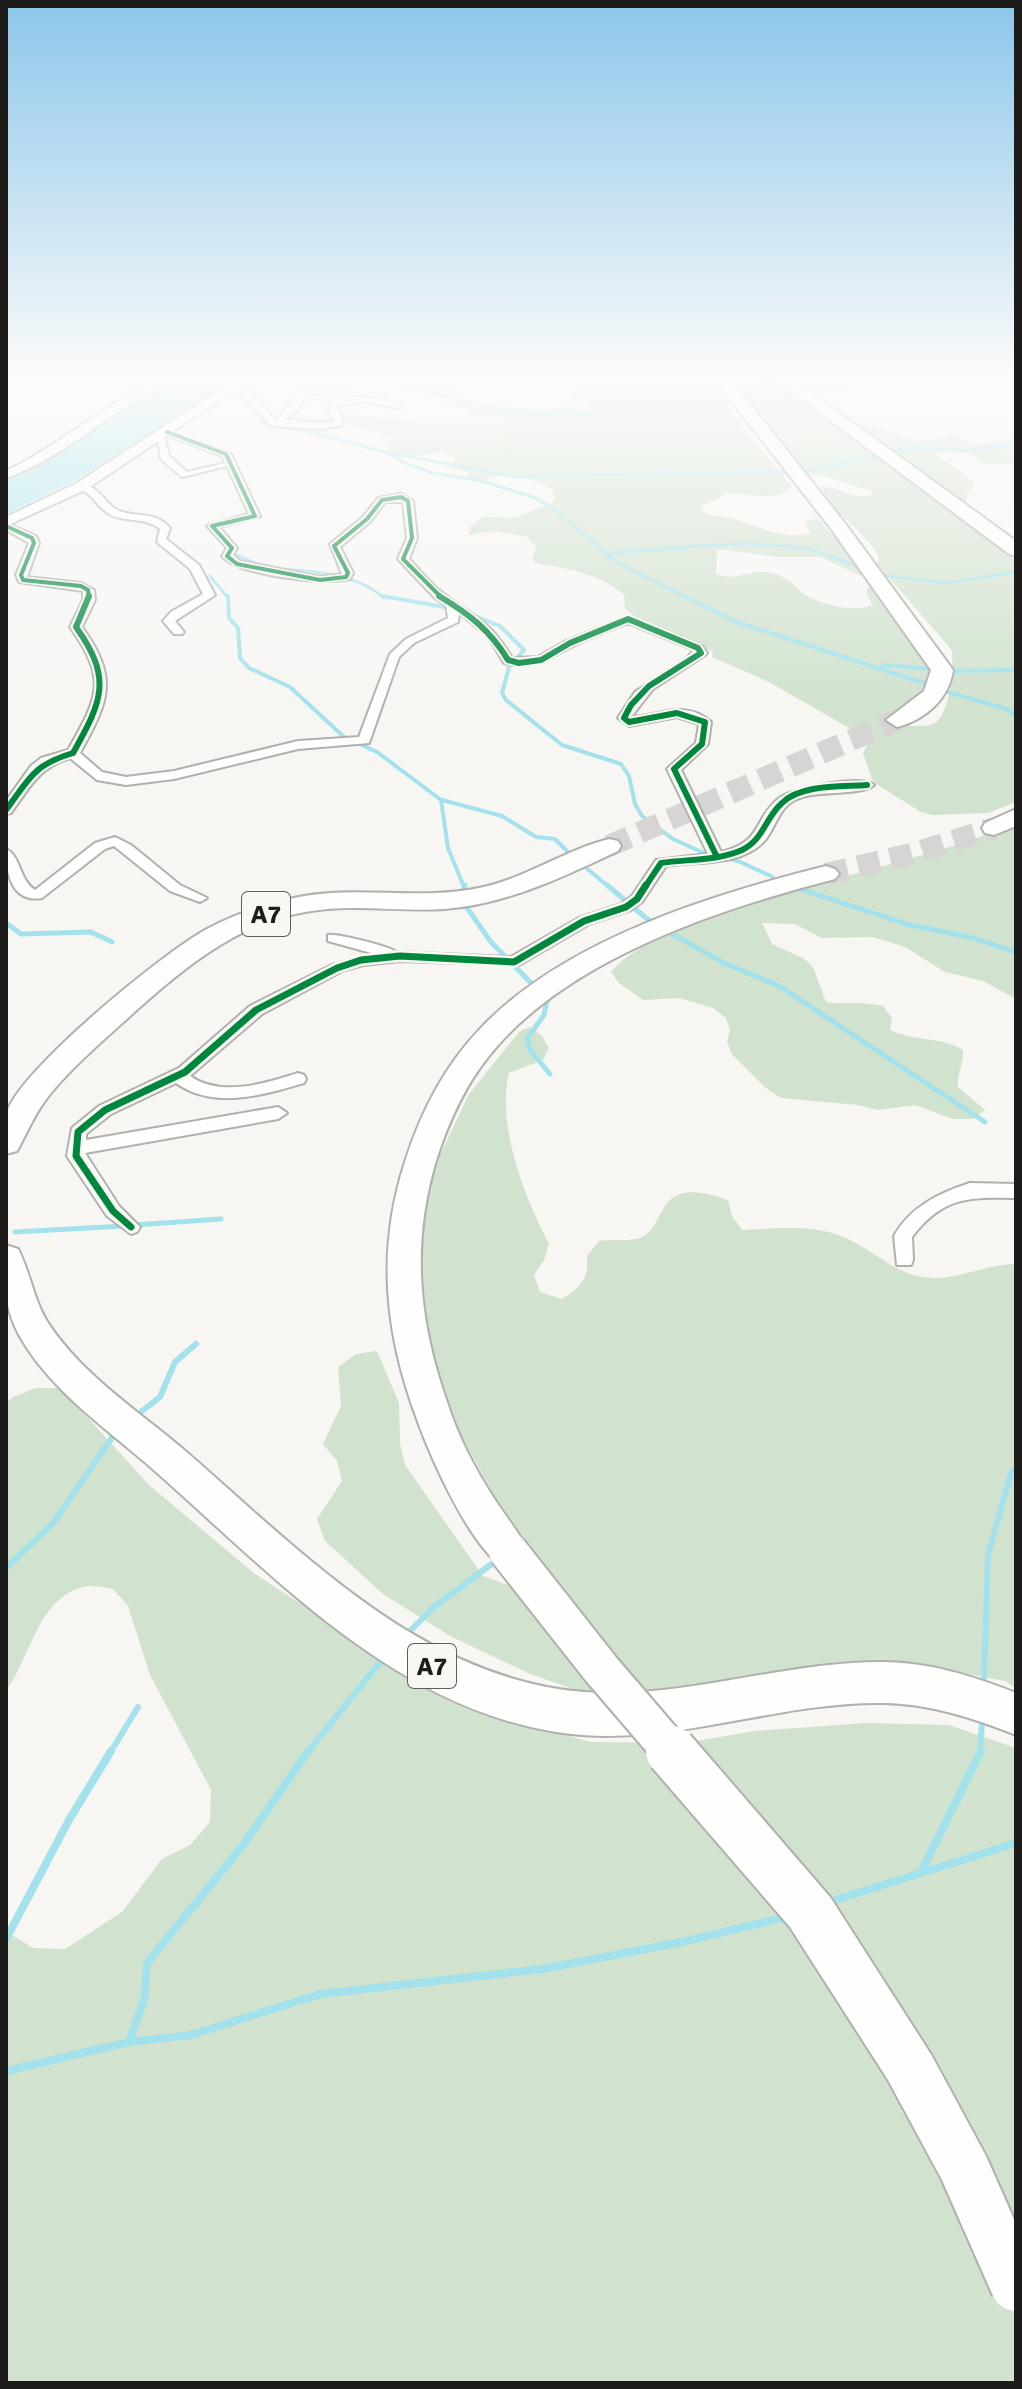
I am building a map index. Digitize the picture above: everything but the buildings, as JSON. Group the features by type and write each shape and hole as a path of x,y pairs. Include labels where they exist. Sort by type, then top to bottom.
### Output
{"highway":[{"path":"807,486 942,670 939,684 930,699 920,709 897,720"},
{"path":"929,486 1016,550"},
{"name":"A7","path":"6,1143 24,1106 47,1075 174,962 233,927 272,912 326,901 440,901 479,896 530,880 609,846"},
{"path":"826,874 769,887 614,950 547,989 499,1027 445,1099 417,1172 403,1244 413,1354 431,1416 468,1494 508,1551 601,1669 810,1912 910,2068 964,2168 1016,2286"},
{"name":"A7","path":"6,1258 21,1304 44,1345 119,1417 334,1603 405,1650 495,1697 556,1711 596,1714 663,1711 852,1684 893,1683 944,1690 1016,1714"}],"main road":[{"path":"6,524 81,486"}],"street":[{"path":"83,486 96,493 113,512 154,519 165,528 161,540 199,572 209,595 175,614 169,621 171,628 178,632"},
{"path":"241,486 255,516 212,526 232,548 227,556 237,564 320,580 346,577 348,573 334,546 367,519 382,500 401,497 408,501 412,538 403,559 452,605 492,634 508,660 519,663 541,660 570,643 628,619 698,648 701,653 694,659 654,680 624,718 629,722 639,721 684,711 705,722 707,731 702,747 674,769 717,857"},
{"path":"6,524 32,538 34,543 21,575 23,580 81,586 88,590 89,600 76,627 98,655 102,669 97,712 73,753 46,761 36,769 6,810"},
{"path":"73,753 102,779 118,781 176,775 298,745 351,744 364,740 394,656 410,641 454,620 452,605"},
{"path":"131,1227 113,1211 76,1156 78,1132 105,1110 178,1076 256,1010 361,960 411,957 514,962 584,921 626,907 637,899 661,863 717,857 754,844 781,803 788,798 811,791 867,785"},
{"path":"6,853 15,880 28,893 37,895 100,846 115,841 127,847 161,880 200,898"},
{"path":"333,938 355,946 400,952 411,957"},
{"path":"178,1076 193,1087 208,1091 252,1090 298,1079"},
{"path":"76,1148 278,1113"},
{"path":"904,1260 903,1236 912,1224 942,1200 970,1190 1016,1191"}],"green space":[{"path":"546,486 792,486 785,492 768,496 724,493 721,498 701,506 703,512 736,519 775,533 793,535 811,532 805,525 807,521 818,518 865,574 861,576 821,557 776,557 717,550 716,574 731,577 760,572 776,574 812,599 848,608 872,605 866,592 869,585 874,584 931,665 927,684 918,698 888,718 903,727 928,726 940,718 950,689 951,649 877,564 879,556 873,547 828,499 822,486 865,496 872,495 871,491 857,486 973,486 967,493 966,503 944,503 1016,561 1016,802 988,813 932,815 921,812 873,782 863,753 870,740 769,682 712,657 713,652 634,616 625,608 624,595 605,582 570,570 535,563 532,560 536,548 528,537 494,531 468,535 470,527 482,517 515,518 551,503 555,500 553,490"},
{"path":"1016,824 1016,999 983,981 945,972 905,947 873,937 822,938 795,924 762,923 772,944 809,963 826,1002 883,1006 892,1018 890,1030 963,1050 958,1087 985,1110 973,1119 953,1119 915,1105 878,1110 858,1105 781,1098 766,1088 732,1054 727,1042 730,1030 726,1018 713,1008 679,998 643,1000 619,983 611,972 631,954 667,935 744,906 939,850"},
{"path":"530,1027 542,1036 549,1048 543,1060 509,1073 506,1115 522,1184 549,1244 544,1260 534,1275 540,1292 562,1299 569,1295 582,1282 587,1271 587,1256 599,1241 642,1237 651,1230 668,1202 689,1192 728,1200 732,1216 742,1230 792,1228 829,1232 851,1240 898,1269 918,1276 943,1278 1016,1264 1016,1688 1005,1681 933,1668 658,1695 582,1692 530,1674 450,1636 383,1594 325,1541 317,1519 342,1481 337,1461 323,1444 341,1406 338,1367 356,1354 377,1351 399,1403 400,1444 405,1465 483,1576 508,1585 523,1567 526,1544 494,1496 461,1435 425,1342 414,1268 419,1199 469,1094 520,1031"},
{"path":"36,1388 61,1388 149,1485 255,1574 378,1654 481,1713 591,1742 684,1743 755,1731 865,1723 949,1725 1016,1748 1016,2383 6,2383 6,1934 33,1948 65,1949 122,1912 162,1859 190,1845 210,1822 211,1790 150,1675 128,1606 113,1589 88,1586 71,1591 58,1601 38,1629 6,1691 6,1403"}],"water":[{"path":"6,486 63,486 6,514"}],"waterway":[{"path":"499,486 533,497 553,508 616,562 736,622 927,684"},
{"path":"606,553 728,544 777,545 816,551 860,568"},
{"path":"237,555 262,566"},
{"path":"276,569 318,572 347,579 361,583 384,598"},
{"path":"879,575 948,583 1016,572"},
{"path":"210,576 228,598"},
{"path":"228,596 229,618 238,628 240,658 249,668 290,687 344,737 377,752 441,800 448,848 464,887"},
{"path":"382,596 450,608"},
{"path":"467,613 500,626 524,650 509,667 502,693 506,700 562,745 621,764 629,776 635,804 642,816 673,839 708,855"},
{"path":"884,665 930,669"},
{"path":"953,671 1016,670"},
{"path":"947,692 1004,708 1016,716"},
{"path":"442,800 502,816 536,837 555,839 570,854"},
{"path":"722,858 738,861 773,877"},
{"path":"585,867 609,887"},
{"path":"462,895 465,885"},
{"path":"607,885 652,923"},
{"path":"794,887 906,924 973,938 1015,952"},
{"path":"465,905 491,942 535,987"},
{"path":"6,923 21,934 91,932 112,942"},
{"path":"665,930 726,964 779,986 985,1122"},
{"path":"544,997 547,1001 544,1015 527,1039 531,1051 550,1074"},
{"path":"134,1225 221,1219"},
{"path":"15,1232 124,1226"},
{"path":"142,1411 160,1397 175,1362 196,1344"},
{"path":"6,1568 53,1523 116,1432"},
{"path":"984,1680 988,1555 1011,1473 1016,1468"},
{"path":"408,1633 435,1606 497,1560"},
{"path":"307,1753 381,1661"},
{"path":"110,1753 138,1707"},
{"path":"980,1753 982,1722"},
{"path":"6,1939 69,1820 111,1751"},
{"path":"129,2042 144,2000 147,1963 244,1844 308,1751"},
{"path":"922,1870 981,1751"},
{"path":"826,1903 1016,1843"},
{"path":"129,2042 191,2035 320,1994 542,1969 677,1943 787,1917"},
{"path":"6,2071 129,2042"}],"tunnel":[{"path":"609,846 897,720"},
{"path":"826,874 912,854 994,828"}],"cycle path":[{"path":"241,486 255,516 212,526 232,548 227,556 237,564 320,580 346,577 348,573 334,546 367,519 382,500 401,497 408,501 412,538 403,559 439,596 467,613 492,634 508,660 519,663 541,660 570,643 628,619 698,648 701,653 640,694 624,718 629,722 677,713 695,716 705,722 702,744 674,769 717,857"},
{"path":"6,526 32,538 34,543 21,575 23,580 81,586 88,590 89,600 76,627 97,661 102,690 92,718 73,753 46,761 36,769 6,810"},
{"path":"131,1227 113,1211 76,1156 78,1132 105,1110 185,1072 256,1010 337,968 361,960 400,956 514,962 584,921 626,907 637,899 661,863 720,856 742,850 761,835 777,808 788,798 822,789 867,785"}]}
